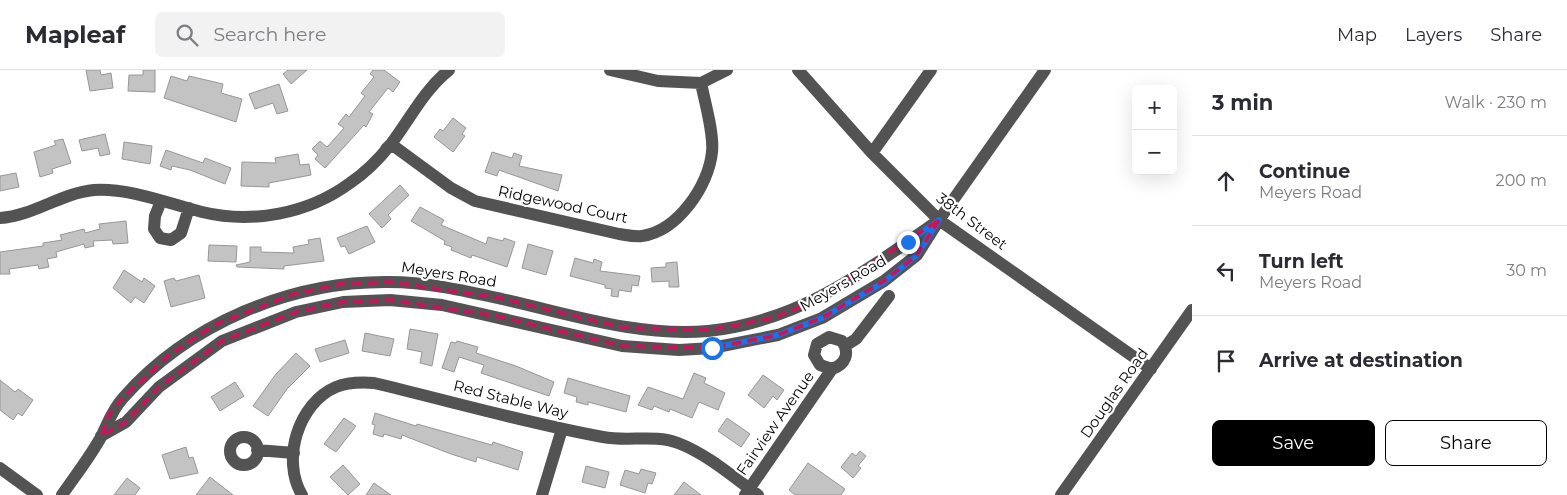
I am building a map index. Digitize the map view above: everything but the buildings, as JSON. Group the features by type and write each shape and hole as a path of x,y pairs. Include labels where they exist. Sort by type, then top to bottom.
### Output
{"street":[{"path":"0,218 30,212 93,190 126,192 223,215 267,216 315,203 356,179 391,144 432,87 449,70"},
{"path":"610,70 658,81 701,83 727,70"},
{"name":"38th Street","path":"798,70 872,153 939,220 1151,369"},
{"path":"872,153 931,70"},
{"path":"939,220 1045,70"},
{"name":"Ridgewood Court","path":"391,144 451,188 475,201 619,234 642,236 666,226 678,216 692,199 707,173 712,149 701,83"},
{"path":"161,200 155,216 154,229 160,238 171,240 181,233 189,208"},
{"name":"Meyers Road","path":"62,495 101,436 110,413 123,398 168,356 214,325 291,295 341,284 390,282 444,287 500,298 625,328 679,332 710,330 773,318 814,301 874,266 939,220"},
{"name":"Meyers Road","path":"101,436 126,422 159,387 222,340 296,312 343,302 390,300 442,305 622,346 679,350 712,348 778,335 822,318 884,282 917,255 939,220"},
{"name":"Fairview Avenue","path":"845,346 856,339 889,296"},
{"name":"Douglas Road","path":"1061,495 1192,310"},
{"name":"Fairview Avenue","path":"832,337 842,341 845,346 845,359 839,366 832,369 824,368 814,355 817,344 824,338 832,337"},
{"name":"Fairview Avenue","path":"751,493 832,369"},
{"name":"Red Stable Way","path":"302,495 296,481 295,434 314,403 334,388 350,382 374,383 606,438 652,438 676,442 704,456 751,493"},
{"path":"542,495 562,429"},
{"path":"257,450 294,454"},
{"path":"0,468 37,495"}],"highlighted area":[{"path":"939,220 917,255 884,281 822,318 778,335 712,348 622,346 496,316 390,300 343,302 296,312 222,341 159,387 126,422 101,436 110,413 123,398 168,356 214,325 291,295 341,284 390,282 500,298 625,328 710,330 773,318 814,301"}],"route":[{"path":"712,348 778,335 822,318 884,282 917,255 939,220 908,242"}]}
